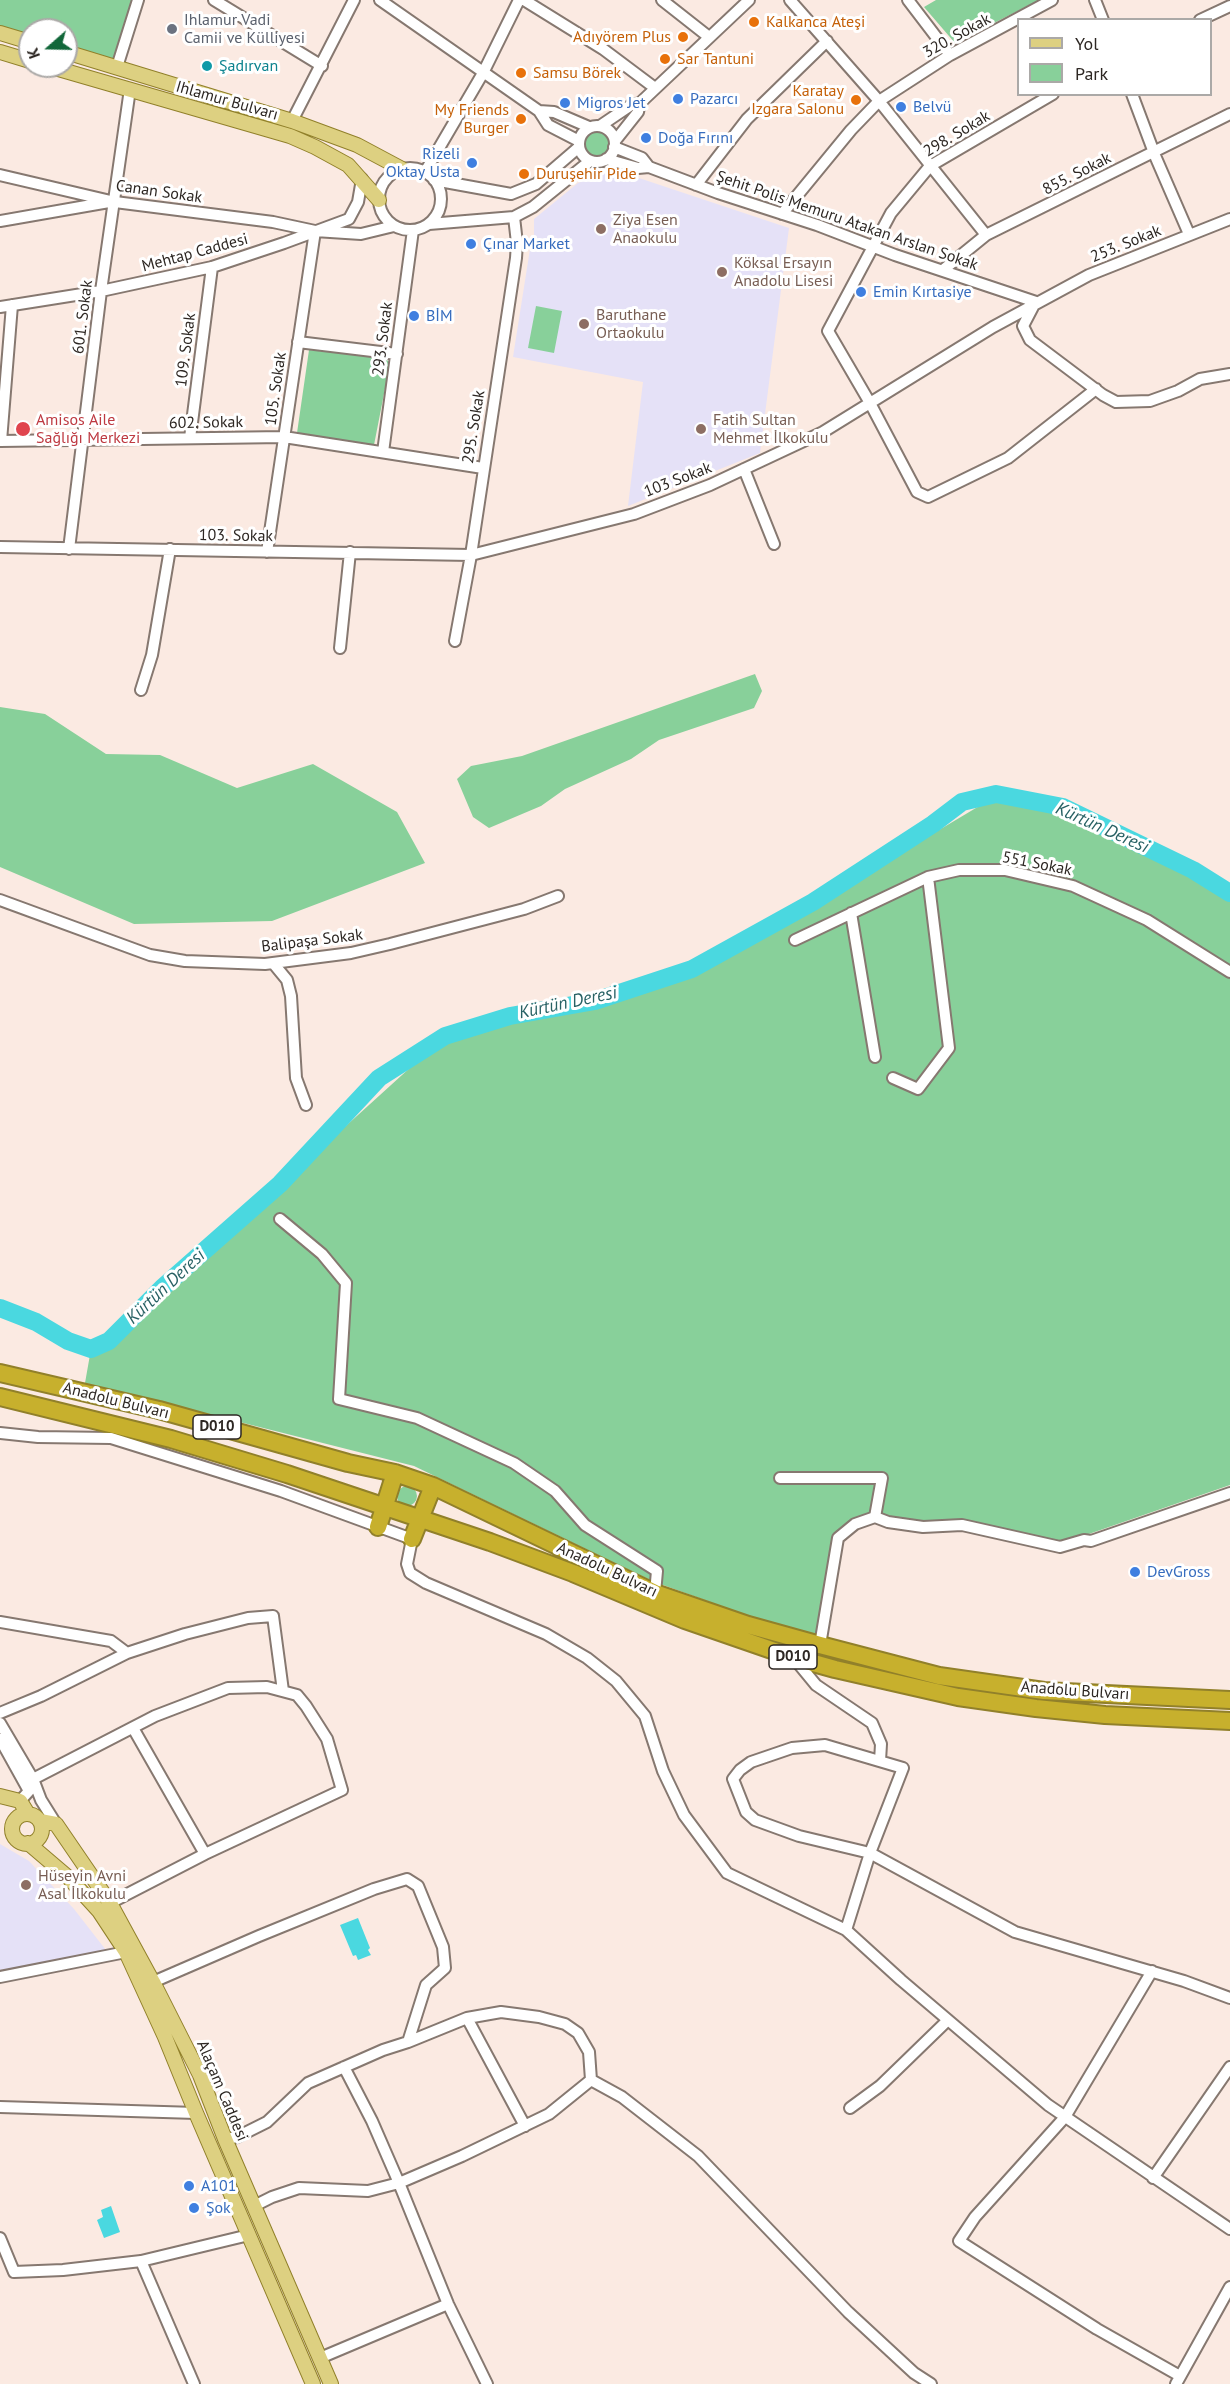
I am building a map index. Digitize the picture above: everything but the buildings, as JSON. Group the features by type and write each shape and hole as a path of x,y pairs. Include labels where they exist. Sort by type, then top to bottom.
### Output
{"highway":[{"name":"Anadolu Bulvarı","path":"0,1373 159,1410 337,1460 395,1473 433,1486 655,1593 748,1625 820,1645 939,1676 1044,1691 1230,1700"},
{"name":"Anadolu Bulvarı","path":"0,1397 171,1439 287,1474 490,1542 573,1573 685,1620 792,1657 958,1697 1105,1715 1230,1721"},
{"path":"378,1527 395,1473"},
{"path":"412,1539 433,1486"}],"main road":[{"path":"0,33 18,38"},
{"path":"0,52 18,57"},
{"name":"Ihlamur Bulvarı","path":"78,56 292,121 357,145 402,169"},
{"name":"Ihlamur Bulvarı","path":"78,74 290,136 348,165 379,200"},
{"path":"0,1796 20,1802 34,1818 42,1831 33,1842 22,1841 12,1829 15,1820 34,1818 56,1824"},
{"name":"Alaçam Caddesi","path":"56,1824 110,1903 200,2075 225,2139 331,2384"},
{"name":"Alaçam Caddesi","path":"0,1828 22,1841 69,1878 99,1911 126,1953 165,2037 313,2384"}],"street":[{"path":"117,67 138,0"},
{"path":"214,0 322,66"},
{"path":"292,121 354,0"},
{"path":"380,0 539,111 548,125 579,144 585,158 590,161"},
{"path":"424,172 483,73 519,0"},
{"path":"524,0 603,49 655,87"},
{"path":"662,0 709,37"},
{"path":"606,159 614,144 638,112 640,103 749,0"},
{"path":"790,0 879,101 986,235"},
{"path":"909,0 950,55"},
{"name":"320. Sokak","path":"1019,18 1052,0"},
{"path":"1095,0 1101,18"},
{"path":"1204,18 1230,6"},
{"name":"320. Sokak","path":"782,214 851,130 879,101 950,55 1017,19"},
{"path":"696,185 747,120 827,41"},
{"name":"601. Sokak","path":"69,549 101,291 130,89"},
{"name":"298. Sokak","path":"870,403 828,331 891,213 930,166 1050,96"},
{"path":"1133,96 1189,234"},
{"path":"640,103 631,105 595,127 584,130 579,144 537,184 511,194 435,180 413,168 402,169 390,176 382,187 379,200 383,215 394,226 413,230 429,224 514,217 533,207 590,161 606,159 638,168 649,167"},
{"path":"539,111 554,112 610,131 614,144 642,158 649,167"},
{"name":"855. Sokak","path":"943,270 986,235 1230,114"},
{"name":"Şehit Polis Memuru Atakan Arslan Sokak","path":"649,167 1036,302"},
{"name":"Canan Sokak","path":"0,175 115,202 273,222 315,231"},
{"path":"315,231 349,219 358,202 362,179"},
{"path":"429,224 440,208 441,198 435,180"},
{"path":"0,221 115,202"},
{"name":"295. Sokak","path":"455,641 471,555 516,258 514,217"},
{"name":"253. Sokak","path":"1036,302 1089,275 1230,219"},
{"name":"Mehtap Caddesi","path":"0,308 101,291 212,267 315,231 361,234 394,226"},
{"name":"293. Sokak","path":"383,452 413,230"},
{"name":"105. Sokak","path":"267,552 315,231"},
{"name":"109. Sokak","path":"190,438 212,267"},
{"path":"1036,302 1023,326 1030,340 1116,402 1150,400 1178,391 1200,380 1230,374"},
{"name":"103 Sokak","path":"471,555 634,514 710,485 823,432 1036,302"},
{"path":"0,441 12,305"},
{"path":"298,342 397,354"},
{"path":"870,403 917,492 928,498 1008,458 1096,389"},
{"name":"602. Sokak","path":"0,441 284,437 483,468"},
{"path":"744,469 774,544"},
{"name":"103. Sokak","path":"0,547 471,555"},
{"path":"141,690 152,655 170,549"},
{"path":"340,648 350,552"},
{"name":"551 Sokak","path":"795,940 927,877 959,870 1005,870 1073,886 1147,920 1230,972"},
{"path":"893,1078 918,1089 949,1048 927,877"},
{"name":"Balipaşa Sokak","path":"0,900 150,955 185,961 273,963 351,953 390,944 524,909 558,896"},
{"path":"851,913 875,1057"},
{"path":"273,963 287,980 291,996 296,1078 306,1105"},
{"path":"280,1219 322,1254 346,1283 339,1399 417,1418 514,1463 555,1491 585,1525 657,1571 655,1593"},
{"path":"0,1433 38,1437 111,1438 281,1491 412,1539 407,1564 410,1573 426,1583 546,1634 587,1658 616,1681 645,1716 663,1771 684,1815 727,1873 846,1930 1048,2105 1230,2229"},
{"path":"780,1478 882,1478 875,1517"},
{"path":"820,1645 838,1538 855,1524 875,1517 888,1522 923,1527 963,1525 1060,1547 1084,1539 1091,1541 1230,1493"},
{"path":"0,1713 41,1696 127,1653 184,1634 248,1618 273,1616 283,1691"},
{"path":"0,1622 111,1641 127,1653"},
{"path":"792,1657 816,1685 872,1723 881,1744 880,1761"},
{"path":"33,1779 172,1708 228,1688 267,1687 297,1695 327,1739 342,1790 205,1854 110,1903"},
{"path":"0,1723 56,1824"},
{"path":"134,1728 205,1854"},
{"path":"0,1739 29,1791 20,1802"},
{"path":"846,1930 870,1853 903,1768 825,1745 803,1746 751,1762 733,1779 743,1806 755,1820 799,1836 870,1853 1015,1932 1152,1971 1230,1998"},
{"path":"153,1982 259,1936 407,1878 418,1886 443,1947 445,1968 426,1985 408,2042"},
{"path":"0,1977 126,1953"},
{"path":"1152,1971 1065,2117 975,2217 959,2241 1178,2380 1230,2287"},
{"path":"225,2139 237,2137 267,2122 308,2084 344,2067 467,2018 501,2012 539,2017 565,2024 578,2033 589,2052 591,2080"},
{"path":"467,2018 525,2126"},
{"path":"850,2108 880,2086 948,2020"},
{"path":"344,2067 372,2121 448,2304 487,2384"},
{"path":"1153,2178 1230,2067"},
{"path":"254,2206 299,2188 320,2187 368,2191 399,2183 549,2114 591,2080"},
{"path":"591,2080 622,2097 698,2156 848,2312 914,2373 932,2384"},
{"path":"0,2107 196,2113"},
{"path":"0,2238 14,2272 63,2270 141,2261 249,2235"},
{"path":"141,2261 194,2384"},
{"path":"320,2358 448,2304"}],"shaded area":[{"path":"603,174 630,175 789,228 760,453 628,506 643,382 513,357 530,249 534,239 534,219 578,183"},
{"name":"Hüseyin Avni Asal İlkokulu","path":"0,1844 29,1861 74,1909 109,1954 0,1970"}],"green space":[{"path":"0,0 138,0 117,67 78,53 78,18 18,18 18,32 0,26"},
{"path":"936,0 1039,0 955,43 924,7"},
{"path":"596,132 605,136 609,145 605,154 596,158 587,154 583,145 587,136"},
{"path":"536,306 562,311 554,353 528,348"},
{"path":"309,350 385,358 390,363 374,445 297,433"},
{"path":"755,674 762,691 754,708 659,740 631,759 565,789 541,806 489,828 473,817 457,779 471,766 522,756"},
{"path":"0,707 45,714 106,754 160,755 237,788 313,764 397,812 425,863 272,921 134,924 0,867"},
{"path":"991,799 1063,807 1230,898 1230,1485 1060,1544 863,1516 835,1535 819,1635 815,1640 652,1581 414,1466 85,1383 91,1349 109,1341 445,1036 595,1001 692,969 768,932"},
{"path":"407,1486 414,1489 417,1496 414,1503 407,1506 400,1503 397,1496 400,1489"}],"water":[{"path":"358,1918 371,1955 358,1960 356,1955 353,1956 340,1925"},
{"path":"111,2206 120,2232 104,2238 97,2220 103,2217 101,2210"}],"waterway":[{"name":"Kürtün Deresi","path":"0,1308 36,1322 68,1341 91,1349 109,1341 162,1288 280,1184 379,1078 445,1036 510,1016 595,1001 692,969 813,902 933,824 962,802 996,794 1063,807 1193,870 1230,893"}],"place":[{"name":"Kalkanca Ateşi","path":"754,22"},
{"name":"Ihlamur Vadi Camii ve Külliyesi","path":"172,29"},
{"name":"Adıyörem Plus","path":"683,37"},
{"name":"Sar Tantuni","path":"665,59"},
{"name":"Şadırvan","path":"207,66"},
{"name":"Samsu Börek","path":"521,73"},
{"name":"Pazarcı","path":"678,99"},
{"name":"Karatay Izgara Salonu","path":"856,100"},
{"name":"Migros Jet","path":"565,103"},
{"name":"Belvü","path":"901,107"},
{"name":"My Friends Burger","path":"521,119"},
{"name":"Doğa Fırını","path":"646,138"},
{"name":"Rizeli Oktay Usta","path":"472,163"},
{"name":"Duruşehir Pide","path":"524,174"},
{"name":"Ziya Esen Anaokulu","path":"601,229"},
{"name":"Çınar Market","path":"471,244"},
{"name":"Köksal Ersayın Anadolu Lisesi","path":"722,272"},
{"name":"Emin Kırtasiye","path":"861,292"},
{"name":"BİM","path":"414,316"},
{"name":"Baruthane Ortaokulu","path":"584,324"},
{"name":"Amisos Aile Sağlığı Merkezi","path":"23,429"},
{"name":"Fatih Sultan Mehmet İlkokulu","path":"701,429"},
{"name":"DevGross","path":"1135,1572"},
{"name":"Hüseyin Avni Asal İlkokulu","path":"26,1885"},
{"name":"A101","path":"189,2186"},
{"name":"Şok","path":"194,2208"}]}
